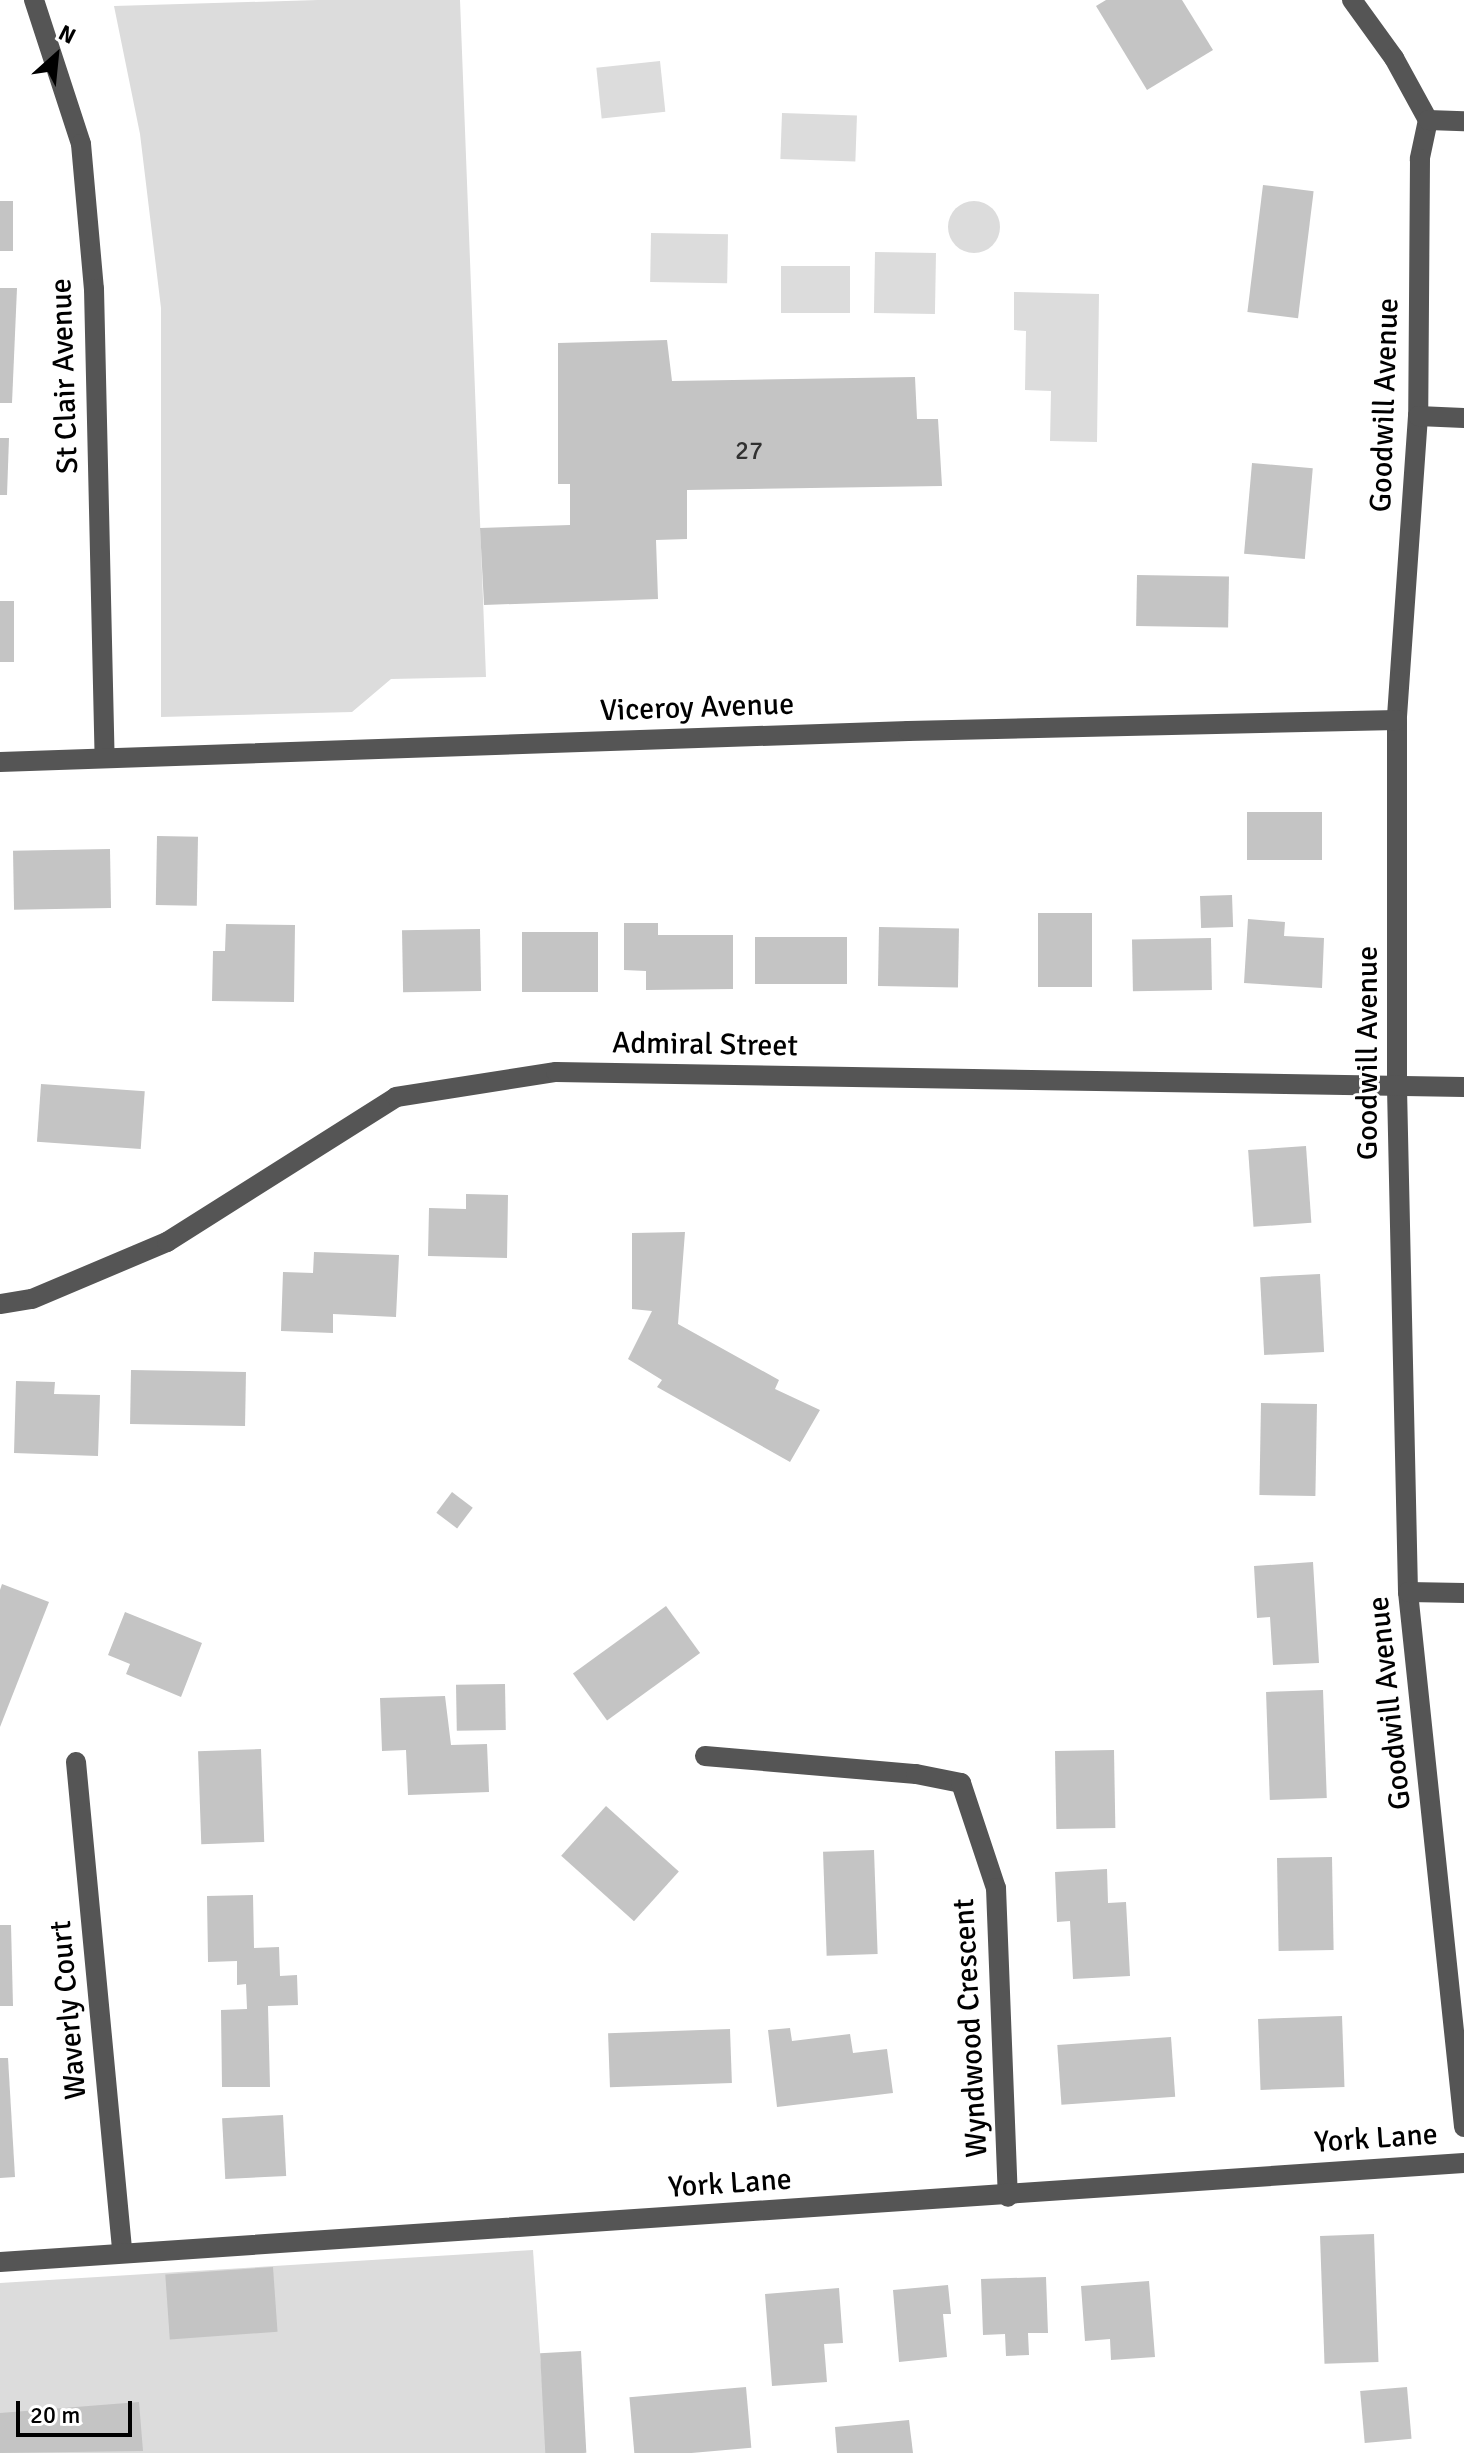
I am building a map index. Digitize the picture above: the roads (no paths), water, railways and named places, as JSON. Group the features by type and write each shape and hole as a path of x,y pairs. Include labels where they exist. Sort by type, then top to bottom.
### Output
{"street":[{"name":"St Clair Avenue","path":"34,0 82,159 94,289 105,758"},
{"path":"1352,0 1428,120 1464,121"},
{"name":"Goodwill Avenue","path":"1428,120 1420,159 1418,416 1397,720 1397,1088 1408,1592 1464,2127"},
{"path":"1418,416 1464,418"},
{"name":"Viceroy Avenue","path":"0,762 1397,720"},
{"name":"Admiral Street","path":"0,1304 32,1299 167,1242 396,1097 541,1074 1464,1087"},
{"path":"1408,1592 1464,1593"},
{"name":"Wyndwood Crescent","path":"705,1756 916,1774 961,1783 996,1888 1008,2197"},
{"name":"Waverly Court","path":"76,1762 122,2252"},
{"name":"York Lane","path":"0,2262 1008,2197 1464,2163"}]}
